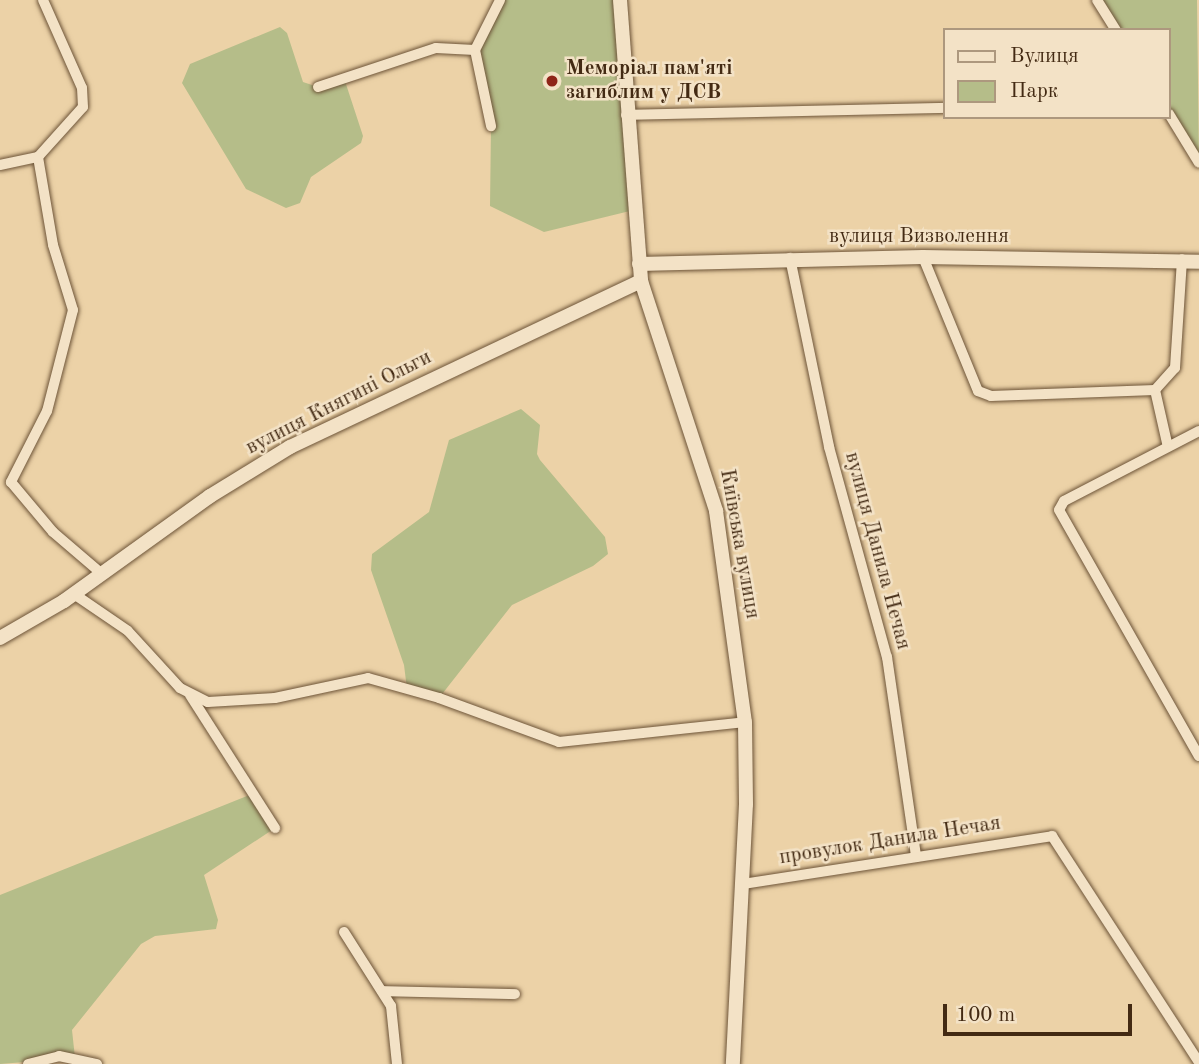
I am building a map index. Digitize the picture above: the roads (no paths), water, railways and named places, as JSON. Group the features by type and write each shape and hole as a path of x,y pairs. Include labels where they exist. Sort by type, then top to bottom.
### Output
{"street":[{"path":"0,164 38,157 78,117 84,98 43,0"},
{"path":"491,126 475,50 500,0"},
{"name":"Київська вулиця","path":"620,0 626,115 641,281 713,498 727,575 745,722 743,884 733,1064"},
{"path":"1097,0 1115,28"},
{"path":"318,87 436,48 475,50"},
{"path":"626,115 944,108"},
{"path":"1171,117 1199,163"},
{"path":"38,157 53,245 73,310 47,411 11,482 53,532 102,574"},
{"path":"923,257 978,391 991,396 1155,390 1175,368 1182,259"},
{"name":"вулиця Визволення","path":"639,264 790,258 923,257 1182,259 1199,262"},
{"name":"вулиця Данила Нечая","path":"790,258 829,447 887,657 916,857"},
{"name":"вулиця Княгині Ольги","path":"0,638 74,594 210,496 290,447 641,281"},
{"path":"1155,390 1168,447"},
{"path":"1199,431 1064,501 1059,510 1199,756"},
{"path":"74,594 128,631 190,695 275,828"},
{"path":"190,695 208,702 234,703 374,679 544,738 573,743 745,722"},
{"name":"провулок Данила Нечая","path":"743,884 1043,836 1057,840 1199,1062"},
{"path":"344,932 382,991 396,1023 397,1064"},
{"path":"382,991 515,994"},
{"path":"28,1064 59,1056 97,1064"}],"place":[{"name":"Меморіал пам'яті загиблим у ДСВ","path":"552,81"}]}
